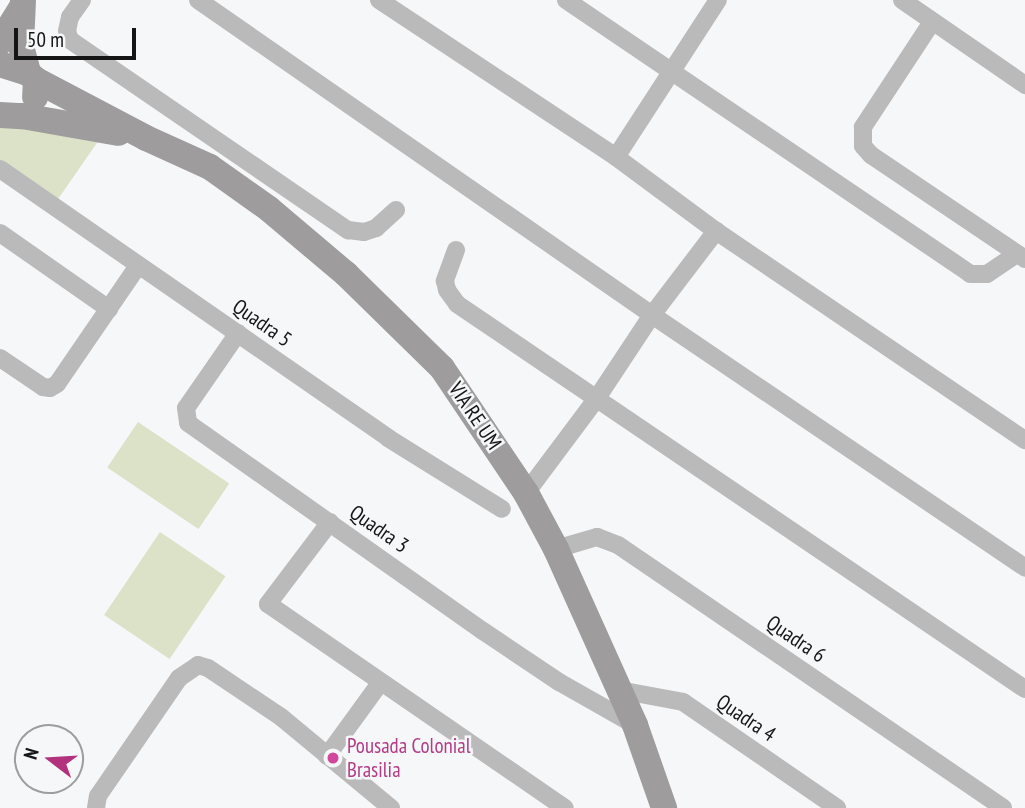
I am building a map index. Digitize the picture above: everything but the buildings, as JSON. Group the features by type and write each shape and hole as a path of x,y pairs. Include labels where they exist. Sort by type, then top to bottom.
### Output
{"street":[{"path":"82,0 70,17 67,31 71,40 348,230 364,232 376,228 396,210"},
{"path":"198,0 652,315 1025,568"},
{"path":"379,0 616,158 716,231 1025,440"},
{"path":"566,0 970,274 987,274 1021,256 871,155 863,146 863,127 932,22"},
{"path":"616,158 718,0"},
{"path":"902,0 1025,85"},
{"path":"0,42 22,5"},
{"path":"11,115 36,97 21,46 22,5"},
{"name":"VIA RE UM","path":"0,64 32,77 146,138 210,167 269,209 346,274 442,368 526,493 556,549 635,725 664,808"},
{"name":"VIA RE UM","path":"11,115 146,138"},
{"name":"Quadra 5","path":"0,169 137,267 388,438 502,509"},
{"path":"526,493 597,398 652,315 716,231"},
{"path":"0,233 108,309"},
{"path":"456,250 446,281 447,290 457,304 1025,689"},
{"path":"0,358 38,384 50,388 57,384 137,267"},
{"name":"Quadra 3","path":"237,333 186,408 185,417 188,423 559,682 635,725"},
{"path":"330,522 268,604 565,808"},
{"name":"Quadra 6","path":"556,549 597,537 618,545 1003,808"},
{"path":"96,808 98,796 179,678 198,665 208,668 281,717 391,808"},
{"path":"327,756 380,683"},
{"name":"Quadra 4","path":"620,690 683,702 837,808"}],"green space":[{"path":"0,120 99,140 56,202 0,162"},
{"path":"138,422 229,484 198,529 107,468"},
{"path":"160,532 225,576 170,659 104,615"}],"place":[{"name":"Pousada Colonial Brasilia","path":"333,758"}]}
